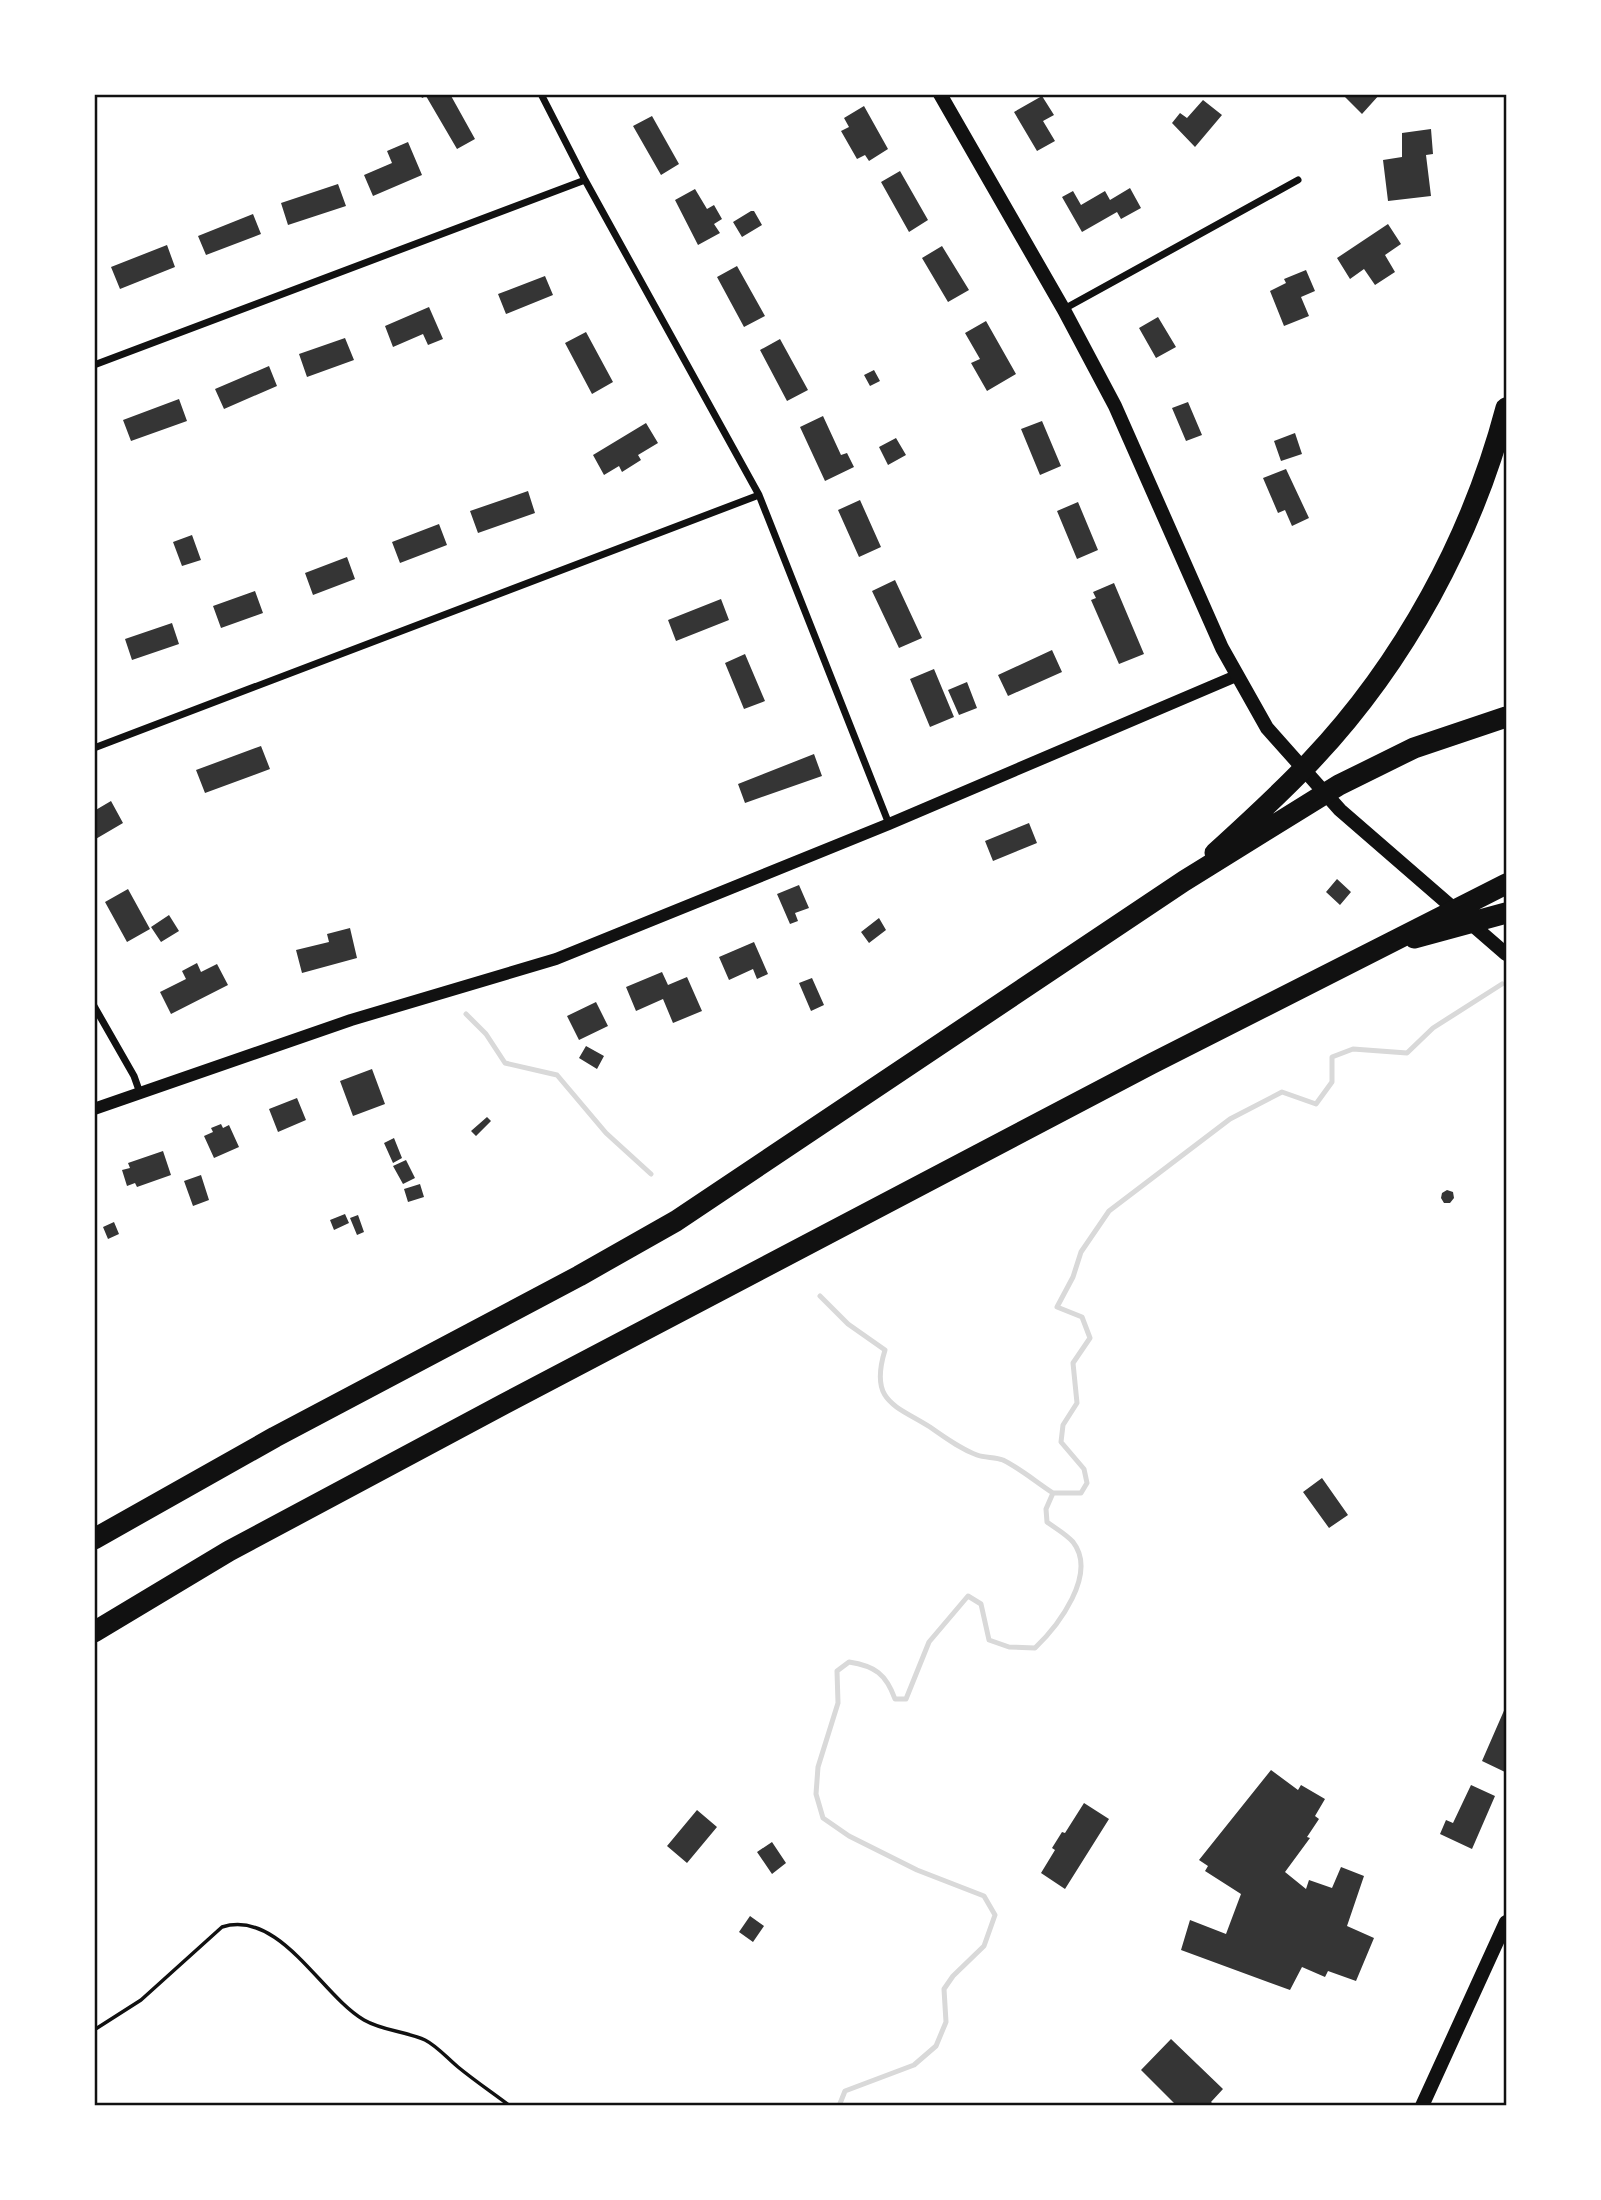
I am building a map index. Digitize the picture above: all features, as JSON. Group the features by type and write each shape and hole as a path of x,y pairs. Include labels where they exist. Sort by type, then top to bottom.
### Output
{"highway":[{"path":"1185,881 1313,759 1377,679 1431,594 1474,503 1507,408"},
{"path":"94,1539 182,1487 579,1276 676,1221 1185,881 1339,785 1414,748 1507,717"},
{"path":"1439,926 1474,900 1507,884"},
{"path":"94,1632 239,1546 1201,1038 1398,941 1439,926 1500,915"}],"main road":[{"path":"940,94 1064,310 1115,406 1236,676 1283,749 1331,802 1507,954"},
{"path":"1422,2105 1507,1922"}],"street":[{"path":"541,94 584,180 759,495 889,824"},
{"path":"94,365 584,180"},
{"path":"1064,310 1298,180"},
{"path":"94,748 759,495"},
{"path":"94,1109 351,1020 556,959 889,824 1236,676"},
{"path":"94,1006 134,1076 140,1094"}],"path":[{"path":"94,2030 141,2000 222,1927 233,1924 265,1933 288,1946 347,2009 385,2030 407,2034 432,2045 510,2105"}],"building":[{"path":"420,94 450,94 475,139 457,149 426,96 422,98"},
{"path":"1342,94 1380,94 1362,114"},
{"path":"1042,96 1054,115 1043,121 1055,141 1037,151 1014,112"},
{"path":"1203,100 1222,115 1195,147 1172,123 1180,113 1187,118"},
{"path":"864,106 888,149 869,161 865,155 857,159 841,131 849,127 844,118"},
{"path":"652,116 679,164 661,175 633,126"},
{"path":"1431,129 1433,154 1426,155 1431,196 1388,201 1383,160 1402,157 1402,133"},
{"path":"408,142 422,175 373,196 364,175 392,163 387,151"},
{"path":"900,171 928,220 909,232 881,182"},
{"path":"338,184 346,206 288,225 281,203"},
{"path":"1130,188 1141,208 1121,219 1117,212 1082,232 1062,197 1073,191 1081,205 1105,191 1110,200"},
{"path":"695,189 707,209 714,205 722,219 714,224 720,233 698,245 675,200"},
{"path":"754,211 762,225 742,237 733,222"},
{"path":"253,214 261,234 206,255 198,236"},
{"path":"1388,224 1401,244 1385,255 1395,272 1375,285 1364,269 1350,279 1337,258"},
{"path":"167,245 175,267 120,289 111,267"},
{"path":"942,246 969,290 948,302 922,258"},
{"path":"737,266 765,316 744,327 717,277"},
{"path":"1306,270 1315,291 1301,297 1309,316 1284,326 1270,291 1286,283 1284,279"},
{"path":"545,276 553,295 506,314 498,294"},
{"path":"429,307 443,339 428,345 423,334 393,347 385,326"},
{"path":"1158,317 1176,347 1156,358 1139,328"},
{"path":"986,321 1016,374 987,391 971,363 980,359 965,333"},
{"path":"586,332 613,382 592,394 565,343"},
{"path":"345,338 354,360 307,377 299,354"},
{"path":"780,339 808,390 787,401 760,350"},
{"path":"269,366 277,386 224,409 215,389"},
{"path":"874,370 880,381 870,386 864,375"},
{"path":"179,399 187,421 131,441 123,420"},
{"path":"1188,402 1202,435 1186,441 1172,408"},
{"path":"823,416 841,455 847,453 854,467 825,481 800,427"},
{"path":"1042,421 1061,466 1040,475 1021,429"},
{"path":"646,423 658,443 638,455 641,460 622,472 619,466 604,475 593,455"},
{"path":"1295,433 1302,454 1281,461 1274,441"},
{"path":"896,438 906,455 888,465 879,447"},
{"path":"1286,469 1309,518 1292,526 1285,510 1278,513 1263,478"},
{"path":"528,491 535,513 478,533 470,511"},
{"path":"860,500 881,547 859,557 838,510"},
{"path":"1078,502 1098,550 1077,559 1057,511"},
{"path":"439,524 447,545 400,563 392,542"},
{"path":"192,535 201,560 182,566 173,542"},
{"path":"347,557 355,579 313,595 305,573"},
{"path":"895,580 922,638 899,648 872,591"},
{"path":"1114,583 1144,654 1119,664 1091,600 1096,598 1093,592"},
{"path":"255,591 263,613 221,628 213,606"},
{"path":"721,599 729,620 676,641 668,620"},
{"path":"172,623 179,644 132,660 125,639"},
{"path":"1052,650 1062,672 1008,696 998,675"},
{"path":"745,654 765,701 744,709 725,663"},
{"path":"934,669 954,717 930,727 910,679"},
{"path":"967,682 977,708 959,715 948,690"},
{"path":"261,746 270,769 205,793 196,770"},
{"path":"814,754 822,776 745,803 738,784"},
{"path":"111,801 123,823 94,840 94,811"},
{"path":"1029,823 1037,843 993,861 985,841"},
{"path":"1337,879 1351,892 1340,905 1326,892"},
{"path":"799,885 809,908 795,913 798,921 790,924 777,894"},
{"path":"128,889 150,929 127,942 105,902"},
{"path":"169,915 179,931 161,942 151,927"},
{"path":"879,918 886,930 869,943 861,932"},
{"path":"350,928 357,958 302,973 296,950 329,942 327,934"},
{"path":"754,942 768,974 757,979 753,969 729,980 719,957"},
{"path":"197,963 201,972 217,964 228,985 171,1014 160,992 186,979 182,971"},
{"path":"662,972 668,985 687,977 702,1011 673,1023 663,999 636,1011 626,987"},
{"path":"812,978 824,1005 811,1011 799,983"},
{"path":"596,1002 608,1026 579,1040 567,1016"},
{"path":"586,1046 604,1056 597,1069 579,1058"},
{"path":"372,1069 385,1104 353,1116 340,1081"},
{"path":"297,1098 306,1120 278,1132 269,1109"},
{"path":"487,1117 491,1121 476,1136 471,1131"},
{"path":"221,1124 223,1128 229,1125 239,1147 214,1158 204,1136 213,1132 211,1128"},
{"path":"394,1138 402,1158 393,1163 384,1143"},
{"path":"163,1151 171,1175 137,1187 135,1183 127,1186 122,1170 130,1168 128,1163"},
{"path":"406,1160 415,1178 403,1184 393,1166"},
{"path":"201,1175 209,1200 193,1206 184,1181"},
{"path":"420,1184 424,1197 408,1202 404,1189"},
{"path":"1447,1190 1453,1192 1454,1198 1450,1203 1444,1203 1442,1193"},
{"path":"345,1214 349,1223 334,1230 330,1220"},
{"path":"358,1215 364,1232 357,1235 350,1218"},
{"path":"114,1222 119,1234 108,1239 103,1227"},
{"path":"1322,1478 1348,1515 1329,1528 1303,1492"},
{"path":"1506,1706 1506,1770 1505,1772 1482,1761"},
{"path":"1271,1770 1298,1790 1301,1785 1325,1799 1315,1816 1319,1819 1307,1837 1310,1838 1285,1872 1306,1889 1309,1880 1332,1888 1341,1867 1364,1876 1347,1926 1374,1938 1356,1981 1328,1971 1325,1977 1302,1967 1290,1990 1181,1950 1190,1920 1226,1934 1241,1894 1205,1871 1208,1866 1199,1860"},
{"path":"1471,1785 1495,1796 1472,1849 1440,1834 1446,1820 1453,1823"},
{"path":"1084,1803 1109,1819 1065,1889 1041,1873 1055,1850 1052,1848"},
{"path":"697,1810 717,1827 687,1863 667,1846"},
{"path":"772,1842 786,1863 772,1874 757,1852"},
{"path":"750,1916 764,1926 753,1942 739,1932"},
{"path":"1171,2039 1223,2089 1211,2102 1215,2106 1177,2106 1141,2070"}],"waterway":[{"path":"839,2106 845,2091 914,2065 936,2046 946,2022 944,1989 953,1976 984,1946 995,1915 984,1896 917,1870 849,1836 823,1818 816,1794 818,1767 838,1703 837,1671 849,1662 866,1666 883,1677 895,1699 906,1699 929,1642 968,1596 981,1604 989,1640 1009,1647 1035,1648 1064,1613 1078,1584 1081,1569 1079,1555 1073,1542 1047,1522 1046,1509 1053,1493 1081,1493 1087,1483 1084,1469 1061,1442 1063,1425 1077,1403 1073,1363 1090,1338 1082,1317 1057,1307 1073,1277 1081,1252 1109,1211 1230,1119 1282,1092 1316,1104 1332,1082 1332,1057 1353,1049 1407,1053 1433,1028 1502,984"},
{"path":"466,1014 486,1034 505,1063 557,1075 606,1133 651,1174"},
{"path":"820,1296 848,1324 885,1350 880,1381 888,1400 896,1407 964,1449 1010,1464 1053,1493"}]}
